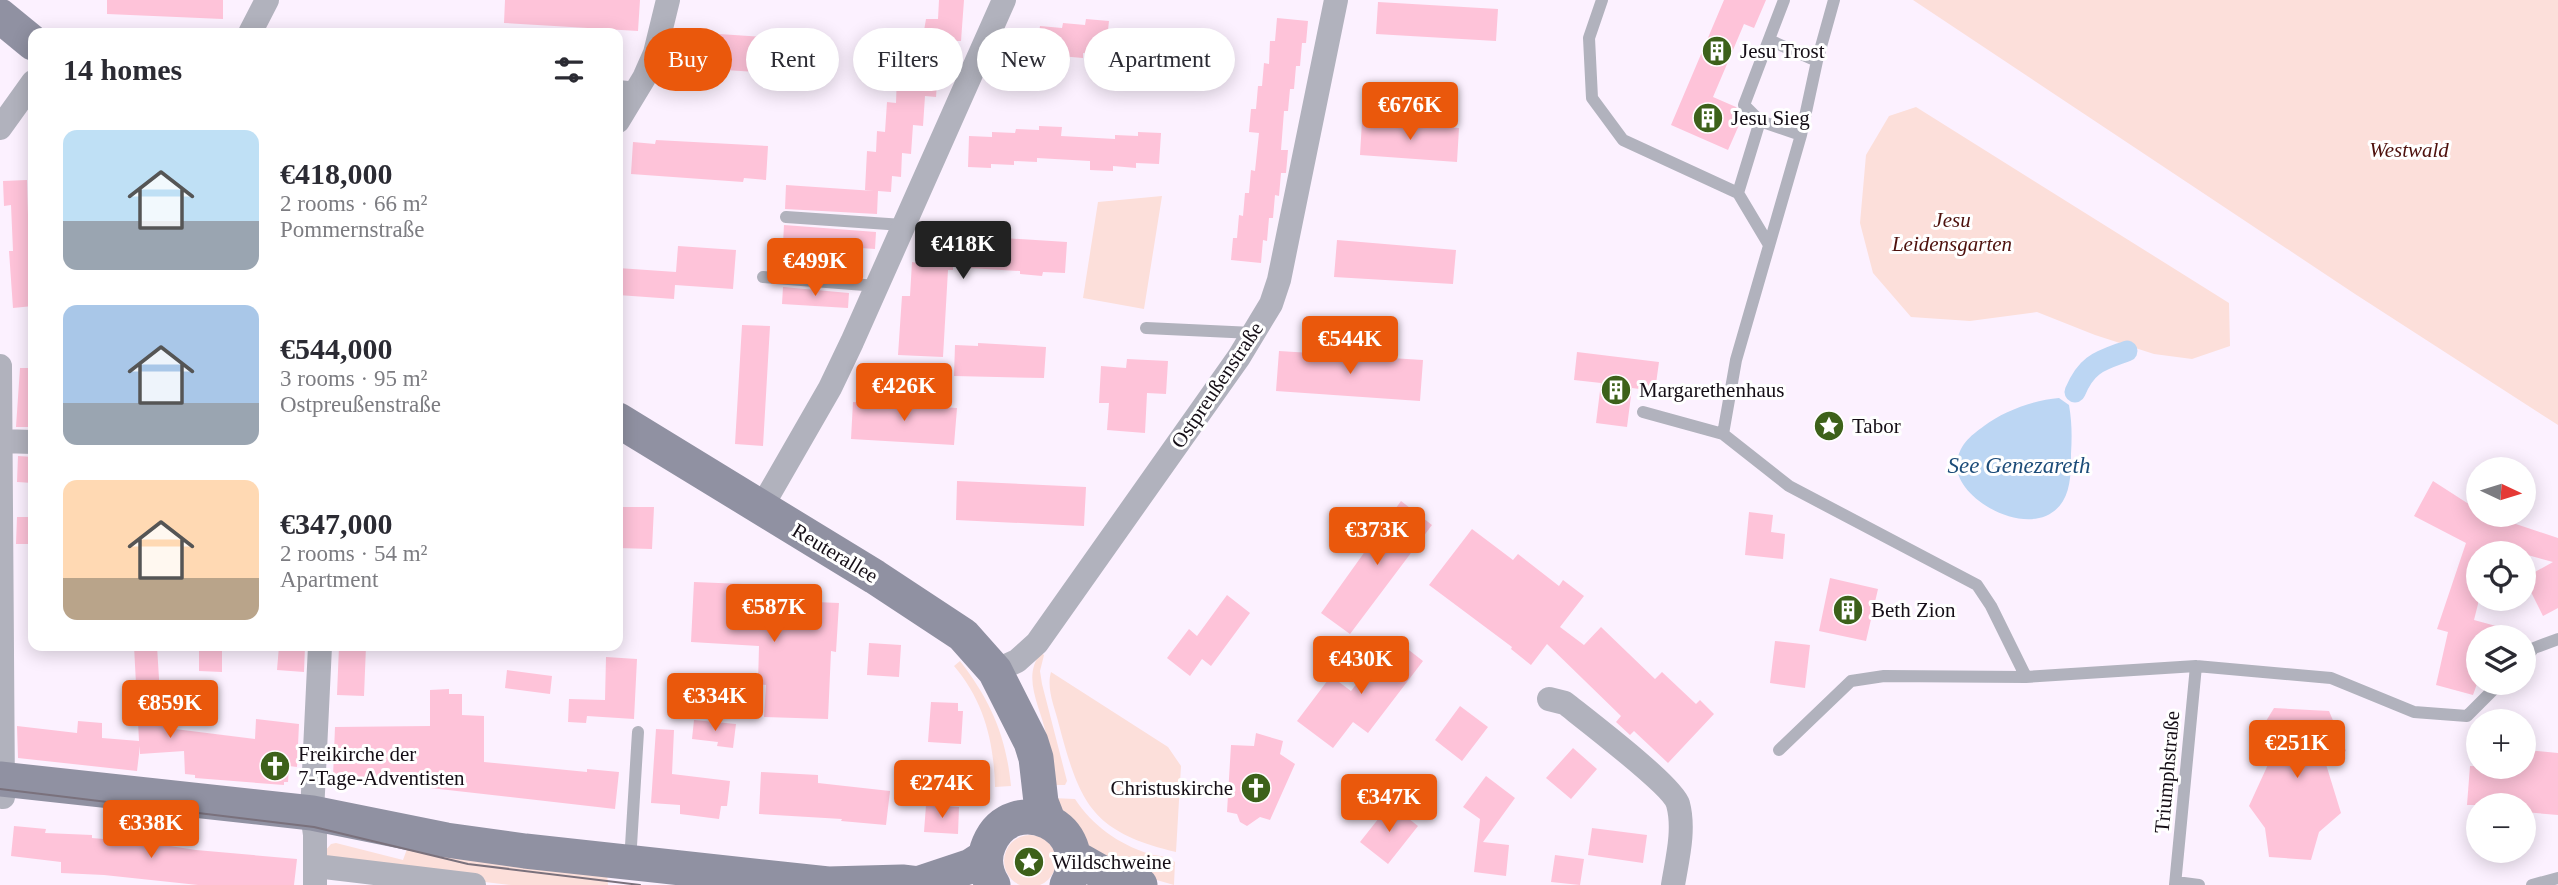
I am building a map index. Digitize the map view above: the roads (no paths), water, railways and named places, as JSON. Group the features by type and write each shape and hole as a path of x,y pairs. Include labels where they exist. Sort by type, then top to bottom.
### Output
{"street":[{"path":"253,28 267,0"},
{"path":"623,104 628,87 655,53 668,0"},
{"path":"761,508 830,388 1004,0"},
{"name":"Ostpreußenstraße","path":"995,671 1025,656 1037,643 1239,357 1271,304 1279,280 1336,0"},
{"path":"0,16 28,39"},
{"path":"0,128 28,89"},
{"path":"0,366 1,788 314,850 474,885"},
{"name":"Reuterallee","path":"623,423 953,627 971,643 995,671 1031,742 1036,758 1041,802 1048,820"},
{"path":"1,441 28,442"},
{"path":"314,850 320,651"},
{"path":"1549,699 1565,703 1662,784 1678,802 1681,829 1673,885"},
{"name":"Reuterallee","path":"1012,820 1017,802 1018,720"},
{"path":"314,850 446,840 629,874 828,884 923,884 971,866 989,871 991,840 996,832 1012,820 1024,817 1048,820 1066,835 1071,871 1104,874 1140,885"}],"lane":[{"path":"1602,0 1589,38 1592,99 1623,140 1738,193 1769,245"},
{"path":"1784,0 1744,105 1760,121 1801,135"},
{"path":"1723,434 1736,360 1801,135 1834,0"},
{"path":"1769,40 1817,61"},
{"path":"1738,193 1760,121"},
{"path":"786,217 903,225"},
{"path":"763,277 877,286"},
{"path":"1146,328 1254,333"},
{"path":"1643,411 1723,434 1789,486 1977,585 1991,606 2026,677"},
{"path":"2536,647 2558,639"},
{"path":"1779,750 1851,681 1884,676 2026,677 2196,666 2331,678 2414,712 2468,716 2488,695"},
{"name":"Triumphstraße","path":"2176,883 2196,666"},
{"path":"629,874 638,732"},
{"path":"2532,885 2558,878"},
{"path":"2176,883 2199,885"}],"water":[{"name":"See Genezareth","path":"2059,398 2069,405 2071,430 2070,478 2063,501 2051,514 2035,519 2017,518 1982,503 1968,491 1960,478 1958,458 1966,442 1984,426 2010,411"}],"waterway":[{"path":"2075,392 2084,375 2095,364 2127,351"}],"tram line":[{"path":"0,789 314,827 468,864 640,885"}],"place":[{"name":"Jesu Trost","path":"1717,51"},
{"name":"Jesu Sieg","path":"1708,118"},
{"name":"Margarethenhaus","path":"1616,390"},
{"name":"Tabor","path":"1829,426"},
{"name":"Beth Zion","path":"1848,610"},
{"name":"Freikirche der 7-Tage-Adventisten","path":"275,766"},
{"name":"Christuskirche","path":"1256,788"},
{"name":"Wildschweine","path":"1029,862"}],"park label":[{"name":"Westwald","path":"2409,150"},
{"name":"Jesu Leidensgarten","path":"1952,232"}]}
